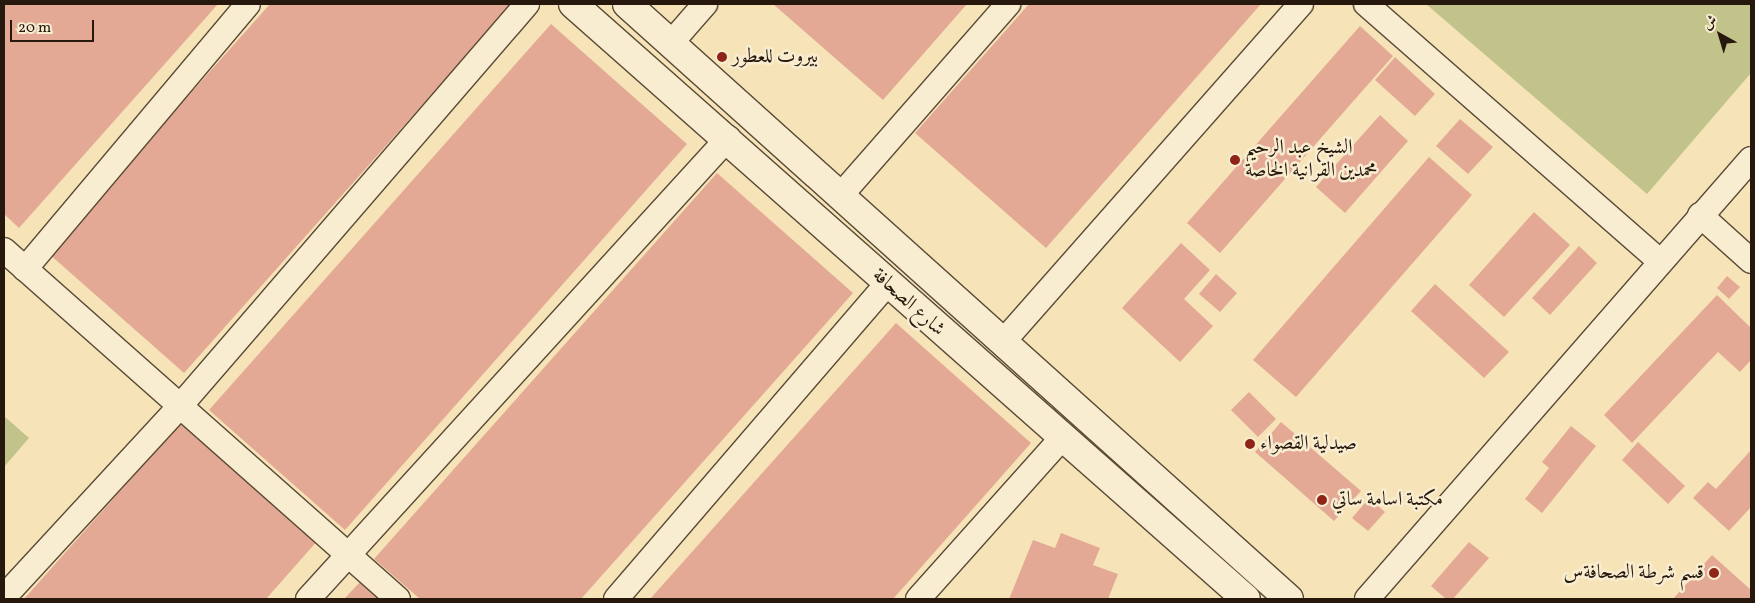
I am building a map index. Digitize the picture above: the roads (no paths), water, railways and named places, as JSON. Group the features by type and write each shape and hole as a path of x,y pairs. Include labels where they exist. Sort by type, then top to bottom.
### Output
{"main road":[{"name":"شارع الصحافة","path":"573,4 728,138 887,284 1246,599"},
{"name":"شارع الصحافة","path":"627,4 842,195 1002,343 1289,599"}],"street":[{"path":"25,269 248,4"},
{"path":"4,597 181,405 528,4"},
{"path":"671,43 705,4"},
{"path":"842,195 1008,4"},
{"path":"1002,343 1301,4"},
{"path":"1366,4 1660,261"},
{"path":"308,599 728,138"},
{"path":"1367,599 1700,215 1751,159"},
{"path":"1700,215 1751,261"},
{"path":"4,250 398,599"},
{"path":"616,599 887,284"},
{"path":"918,599 1062,438"}],"place":[{"name":"بيروت للعطور","path":"722,57"},
{"name":"الشيخ عبد الرحيم محمدين القرانية الخاصة","path":"1235,160"},
{"name":"صيدلية القصواء","path":"1250,444"},
{"name":"مكتبة اسامة ساتي","path":"1322,500"},
{"name":"قسم شرطة الصحافةس","path":"1714,573"}]}
